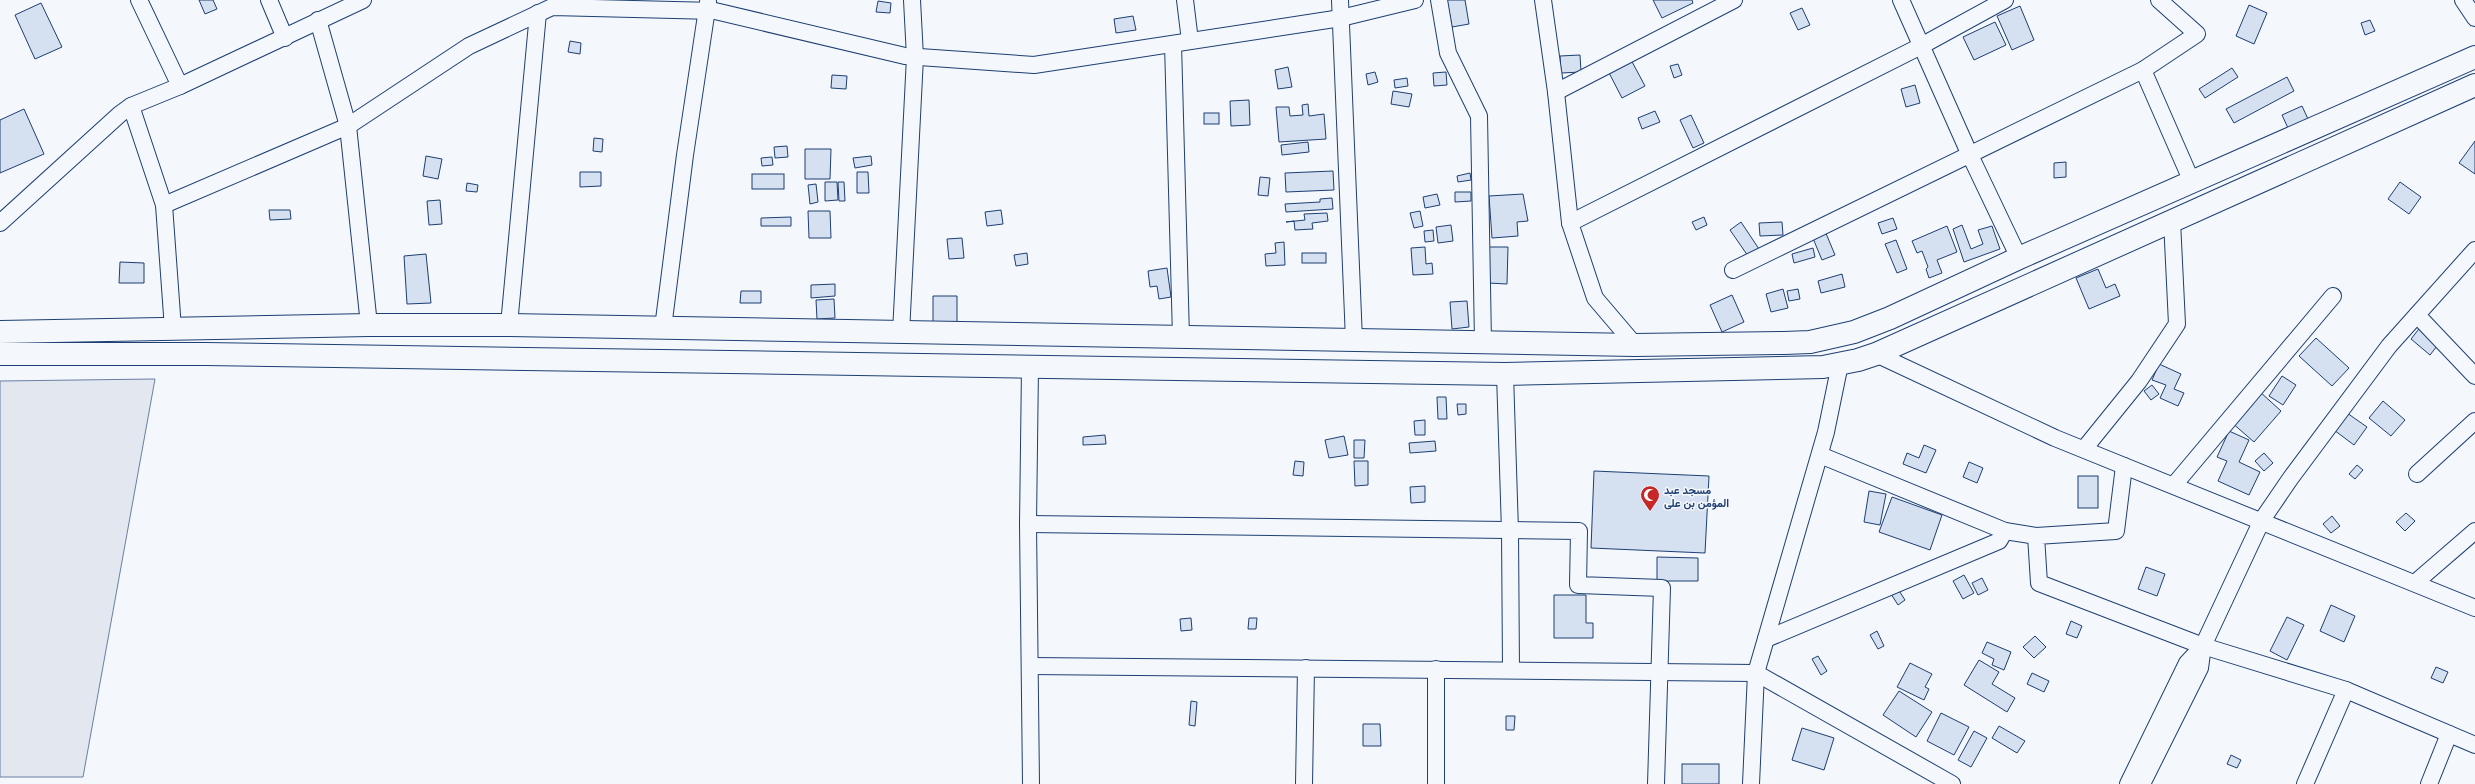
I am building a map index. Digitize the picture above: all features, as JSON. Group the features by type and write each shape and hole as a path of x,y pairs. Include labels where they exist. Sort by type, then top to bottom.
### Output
{"main road":[{"path":"0,332 369,325 509,325 1635,345 1784,343 1835,337 1890,318 2019,258 2475,57"},
{"path":"0,354 213,354 1505,374 1806,368 1840,364 1876,354 2475,85"}],"street":[{"path":"139,0 180,86"},
{"path":"269,0 285,38"},
{"path":"0,223 120,114 131,106 180,86 285,38 318,20 363,0"},
{"path":"901,332 915,57 912,0"},
{"path":"1185,0 1190,41"},
{"path":"1340,0 1354,340"},
{"path":"164,205 348,126 469,46 552,7 708,5 915,57 1034,65 1341,18 1415,0"},
{"path":"1439,0 1448,53 1479,116 1483,342"},
{"path":"1543,0 1556,92 1570,223 1595,298 1635,345"},
{"path":"1556,92 1734,0"},
{"path":"1901,0 1969,154 2019,258"},
{"path":"1570,223 1921,46 2005,0"},
{"path":"1733,270 2142,70 2197,34 2159,0"},
{"path":"2463,0 2475,18"},
{"path":"664,328 685,155 708,5"},
{"path":"509,325 538,13"},
{"path":"318,20 348,126 369,325"},
{"path":"1173,44 1180,337"},
{"path":"2142,70 2192,182"},
{"path":"131,106 164,205 173,329"},
{"path":"2084,449 2139,381 2177,324 2172,221"},
{"path":"2142,784 2200,668 2203,646 2262,520 2344,405 2389,346 2475,250"},
{"path":"2174,485 2333,296"},
{"path":"2417,316 2475,376"},
{"path":"1876,354 2124,466 2416,582 2449,598 2475,608"},
{"path":"1750,784 1756,673 1820,455 1840,364"},
{"path":"1030,367 1028,524 1031,784"},
{"path":"1505,374 1510,530 1511,670"},
{"path":"2417,474 2475,421"},
{"path":"1820,455 2005,531 2036,536 2116,531 2124,466"},
{"path":"1028,524 1579,531 1578,586 1662,588 1656,784"},
{"path":"1766,639 1999,541 2005,531"},
{"path":"2416,582 2475,531"},
{"path":"2036,536 2039,583 2203,646 2346,690 2475,745"},
{"path":"2128,784 2187,663 2203,646"},
{"path":"1030,666 1436,668 1756,673 1952,784"},
{"path":"1304,784 1306,668"},
{"path":"1436,668 1436,784"},
{"path":"2304,784 2346,690"},
{"path":"2428,784 2449,734"}],"shaded area":[{"path":"155,379 83,777 0,777 0,381"}],"building":[{"path":"199,0 213,0 217,9 205,14"},
{"path":"1447,0 1465,0 1469,24 1452,27"},
{"path":"1653,0 1692,0 1693,3 1662,18"},
{"path":"878,1 891,3 890,13 876,12"},
{"path":"41,3 62,47 35,59 15,15"},
{"path":"2249,5 2267,13 2254,44 2236,36"},
{"path":"2020,6 2034,40 2012,50 1997,16"},
{"path":"1802,8 1810,25 1798,30 1790,13"},
{"path":"1133,16 1136,30 1116,33 1114,19"},
{"path":"2370,20 2375,31 2365,35 2361,23"},
{"path":"1995,22 2006,45 1974,60 1963,37"},
{"path":"570,41 581,43 580,54 568,52"},
{"path":"1580,55 1581,72 1561,73 1560,56"},
{"path":"1629,56 1645,86 1622,98 1606,67"},
{"path":"1678,64 1682,75 1674,78 1670,66"},
{"path":"1288,67 1292,87 1278,89 1275,70"},
{"path":"2232,68 2238,77 2205,98 2199,89"},
{"path":"1375,72 1378,82 1368,85 1366,74"},
{"path":"1446,72 1447,85 1434,86 1433,73"},
{"path":"832,75 847,76 846,89 831,88"},
{"path":"2287,77 2294,91 2234,123 2226,109"},
{"path":"1407,78 1408,86 1395,88 1394,80"},
{"path":"1915,85 1920,103 1906,107 1901,89"},
{"path":"1393,91 1412,94 1409,107 1391,104"},
{"path":"1249,100 1250,125 1231,126 1230,101"},
{"path":"1308,104 1309,116 1324,114 1326,139 1279,142 1276,107 1289,107 1290,116 1303,115 1302,105"},
{"path":"2302,106 2308,119 2288,128 2282,115"},
{"path":"24,109 44,154 0,173 0,120"},
{"path":"1655,111 1660,122 1642,129 1638,118"},
{"path":"1204,113 1219,113 1219,124 1204,124"},
{"path":"1691,115 1704,143 1693,148 1680,120"},
{"path":"594,138 603,139 602,152 593,151"},
{"path":"2475,141 2475,174 2459,163"},
{"path":"1308,142 1309,152 1282,155 1281,145"},
{"path":"787,146 788,157 775,158 774,147"},
{"path":"805,149 831,149 830,179 805,179"},
{"path":"426,156 442,159 438,179 423,176"},
{"path":"871,156 872,165 855,168 853,158"},
{"path":"772,157 773,165 762,166 761,158"},
{"path":"2066,162 2066,177 2054,178 2054,163"},
{"path":"1333,171 1334,190 1286,192 1285,173"},
{"path":"580,172 601,172 601,186 580,187"},
{"path":"857,172 868,172 869,193 857,193"},
{"path":"1470,173 1471,180 1458,182 1457,176"},
{"path":"752,174 784,174 784,189 752,189"},
{"path":"1260,177 1270,178 1268,196 1258,195"},
{"path":"825,182 837,182 838,200 825,201"},
{"path":"838,182 844,182 845,201 839,201"},
{"path":"2400,182 2421,197 2409,214 2388,199"},
{"path":"467,183 478,185 477,192 466,191"},
{"path":"816,184 818,202 810,204 808,185"},
{"path":"1455,192 1471,192 1471,201 1455,202"},
{"path":"1437,194 1440,205 1425,208 1423,197"},
{"path":"1523,194 1528,221 1517,222 1518,236 1492,238 1489,196"},
{"path":"1332,198 1333,209 1286,212 1285,204 1320,202 1320,199"},
{"path":"440,200 442,224 429,225 427,201"},
{"path":"269,210 290,210 291,219 270,220"},
{"path":"1001,210 1003,224 987,226 985,212"},
{"path":"808,211 830,211 831,238 809,238"},
{"path":"1420,211 1423,226 1414,228 1410,213"},
{"path":"1327,213 1328,221 1312,223 1313,229 1295,230 1294,221 1305,220 1304,214"},
{"path":"791,217 791,226 761,226 761,218"},
{"path":"1704,217 1707,225 1696,230 1692,222"},
{"path":"1893,218 1897,229 1882,234 1878,223"},
{"path":"1741,222 1759,249 1748,256 1730,230"},
{"path":"1782,222 1783,235 1760,236 1759,223"},
{"path":"1451,225 1453,241 1438,243 1436,227"},
{"path":"1962,225 1971,249 1983,244 1978,230 1992,226 2000,249 1964,262 1953,229"},
{"path":"1947,226 1957,252 1937,260 1942,273 1929,278 1926,269 1928,267 1922,251 1917,253 1912,241"},
{"path":"1433,230 1434,241 1425,242 1424,231"},
{"path":"1825,231 1835,255 1822,260 1812,236"},
{"path":"962,238 964,258 949,259 947,239"},
{"path":"1896,240 1907,269 1897,273 1885,244"},
{"path":"1284,242 1285,265 1266,266 1265,254 1276,253 1275,243"},
{"path":"1425,247 1426,264 1432,263 1433,274 1413,275 1411,248"},
{"path":"1489,247 1508,247 1507,284 1488,283"},
{"path":"1813,248 1815,257 1794,263 1792,254"},
{"path":"1027,253 1028,264 1016,266 1014,255"},
{"path":"1302,253 1326,253 1326,263 1302,263"},
{"path":"426,254 431,303 407,304 404,256"},
{"path":"120,262 144,263 144,283 119,283"},
{"path":"1167,268 1171,297 1159,299 1157,286 1150,287 1148,271"},
{"path":"2098,269 2106,288 2115,284 2120,296 2089,309 2076,278"},
{"path":"1842,274 1845,287 1821,293 1818,281"},
{"path":"835,284 835,296 811,298 811,285"},
{"path":"1783,289 1788,308 1771,312 1766,294"},
{"path":"1798,289 1800,299 1789,301 1787,291"},
{"path":"741,291 761,291 761,303 740,303"},
{"path":"1732,295 1744,322 1722,332 1710,305"},
{"path":"933,296 957,296 957,323 933,324"},
{"path":"834,299 835,318 817,319 816,300"},
{"path":"1467,301 1469,327 1452,329 1450,302"},
{"path":"2422,325 2441,341 2430,355 2411,339"},
{"path":"2316,338 2349,368 2332,386 2299,356"},
{"path":"2159,364 2181,374 2174,389 2184,393 2178,406 2160,398 2166,385 2152,380"},
{"path":"2282,376 2296,385 2283,405 2269,396"},
{"path":"2152,385 2159,394 2151,400 2144,391"},
{"path":"2259,391 2281,411 2254,442 2231,422"},
{"path":"1437,397 1446,397 1447,419 1438,419"},
{"path":"2383,401 2405,420 2391,436 2369,418"},
{"path":"1457,404 1466,404 1466,414 1458,415"},
{"path":"2347,413 2367,427 2354,445 2334,430"},
{"path":"1425,420 1425,435 1415,435 1414,421"},
{"path":"2229,431 2249,440 2239,462 2260,472 2249,495 2218,481 2227,461 2217,457"},
{"path":"1105,435 1106,444 1083,445 1083,437"},
{"path":"1344,436 1348,455 1329,458 1325,440"},
{"path":"1354,440 1365,440 1364,458 1354,458"},
{"path":"1435,441 1436,451 1410,453 1409,443"},
{"path":"1924,445 1936,450 1926,473 1903,464 1907,453 1919,458"},
{"path":"2264,453 2273,463 2264,471 2255,461"},
{"path":"1295,461 1304,462 1303,476 1293,475"},
{"path":"1354,461 1368,461 1368,485 1355,486"},
{"path":"1969,462 1983,468 1977,483 1963,477"},
{"path":"2357,465 2363,470 2355,479 2349,474"},
{"name":"مسجد عبد المؤمن بن على","path":"1594,471 1709,476 1705,553 1591,548"},
{"path":"2078,476 2098,476 2098,508 2078,508"},
{"path":"1425,486 1425,502 1411,503 1410,487"},
{"path":"1869,491 1886,494 1880,525 1864,522"},
{"path":"1892,497 1942,515 1930,550 1879,532"},
{"path":"2406,513 2415,521 2405,531 2396,522"},
{"path":"2332,516 2340,526 2331,533 2323,524"},
{"path":"1657,557 1698,558 1698,581 1657,581"},
{"path":"2146,567 2165,574 2157,596 2138,589"},
{"path":"1964,575 1974,593 1963,599 1953,581"},
{"path":"1982,578 1988,590 1978,595 1972,583"},
{"path":"1898,589 1905,600 1898,605 1891,594"},
{"path":"1554,595 1586,595 1586,623 1593,623 1593,638 1554,638"},
{"path":"2331,605 2355,616 2344,642 2320,631"},
{"path":"2287,617 2304,625 2287,660 2270,651"},
{"path":"1191,618 1192,630 1181,631 1180,619"},
{"path":"1249,618 1257,618 1256,629 1248,629"},
{"path":"2071,621 2082,626 2077,638 2066,634"},
{"path":"1877,631 1884,646 1878,649 1870,635"},
{"path":"2035,636 2046,647 2034,658 2023,647"},
{"path":"1987,642 2011,652 2004,670 1992,665 1994,659 1982,653"},
{"path":"1818,656 1827,671 1821,675 1812,659"},
{"path":"1979,660 1999,672 1992,684 2015,698 2007,712 1964,685"},
{"path":"1910,663 1932,674 1925,687 1929,689 1924,700 1897,687"},
{"path":"2436,667 2448,672 2443,683 2431,678"},
{"path":"2032,673 2049,681 2044,692 2027,684"},
{"path":"1899,691 1932,712 1916,737 1883,715"},
{"path":"1191,701 1197,702 1195,726 1189,725"},
{"path":"1941,713 1969,727 1954,755 1927,741"},
{"path":"1506,716 1515,716 1514,730 1506,730"},
{"path":"1363,724 1380,724 1381,746 1363,746"},
{"path":"1999,726 2025,741 2017,753 1992,738"},
{"path":"1802,728 1834,738 1824,770 1792,760"},
{"path":"1974,731 1987,738 1971,767 1958,760"},
{"path":"2231,755 2241,760 2237,768 2227,764"},
{"path":"1682,764 1719,764 1719,784 1682,784"}],"place":[{"name":"مسجد عبد المؤمن بن على","path":"1650,512"}]}
